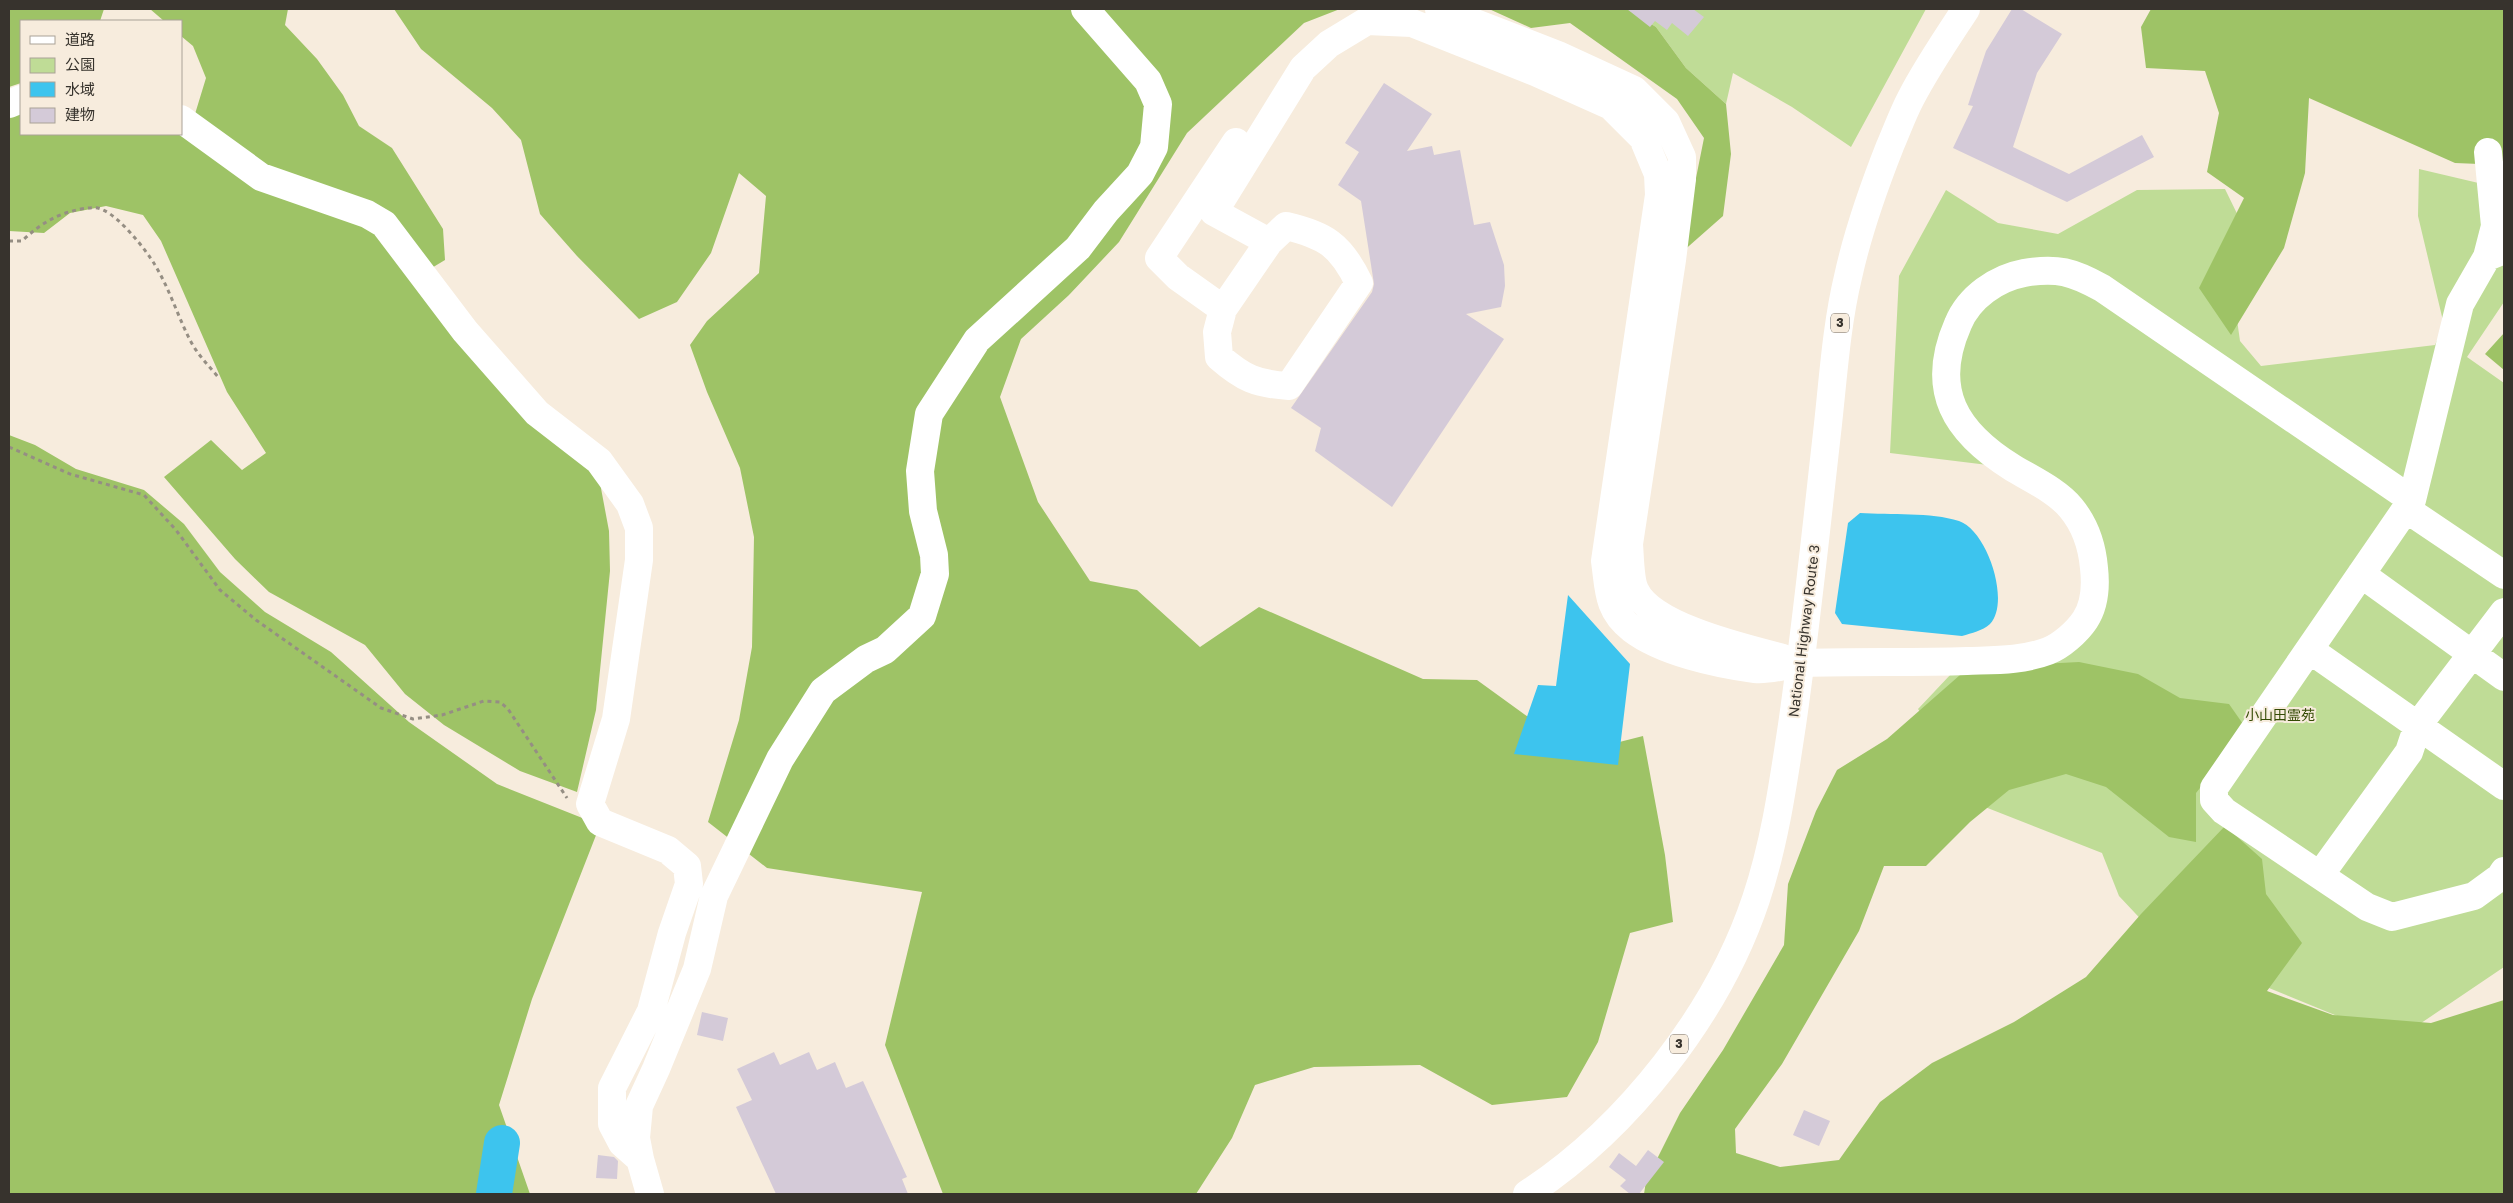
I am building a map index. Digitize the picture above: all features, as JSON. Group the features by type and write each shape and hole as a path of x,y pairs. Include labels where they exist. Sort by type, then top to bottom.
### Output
{"main road":[{"path":"650,1194 636,1138 638,1106 656,1069 696,968 714,896 776,767 801,723 823,691 866,659 885,650 922,616 935,574 934,555 923,511 920,471 929,414 977,340 1078,248 1106,211 1140,174 1154,147 1158,104 1148,80 1086,9"},
{"path":"1223,309 1178,277 1159,258 1302,43 1344,18 1375,9"},
{"path":"1440,9 1558,55 1634,90 1666,122 1682,157 1682,179 1672,260 1629,544 1635,590 1654,612 1684,629 1801,663"},
{"name":"National Highway Route 3","path":"1527,1194 1563,1169 1599,1138 1667,1062 1710,998 1756,902 1771,852 1801,663 1839,332 1849,270 1872,192 1909,100 1966,9"},
{"path":"1269,242 1214,212 1303,68 1329,44 1367,21 1412,23 1535,72 1610,106 1643,138 1658,174 1648,276 1605,561 1611,607 1631,628 1661,645 1704,658 1758,670 1801,663 1910,663 2012,659 2049,651 2078,630 2091,610 2094,581 2092,545 2079,518 2069,506 2050,490 2000,460 1972,436 1953,409 1944,380 1948,346 1961,316 1986,288 2013,275 2044,270 2075,273 2095,284 2409,505 2504,575"},
{"path":"182,120 261,176 367,214 384,224 465,330 530,406 599,461 630,504 639,528 639,560 616,719 590,804 600,822 668,850 687,866 689,884 672,933 651,1011 612,1088 612,1124 622,1142 640,1159"},
{"path":"2488,152 2498,187 2496,254 2460,304 2409,505 2214,788 2214,800 2224,811 2368,908 2392,917 2474,896 2504,872"},
{"path":"1286,226 1312,232 1334,246 1351,266 1359,283 1289,386 1263,384 1238,374 1219,357 1217,332 1223,309 1269,242 1286,226"},
{"path":"2361,574 2504,677"},
{"path":"2320,875 2409,752 2418,725 2504,612"},
{"path":"2310,650 2504,786"}],"path":[{"path":"9,241 22,241 51,217 94,207 112,215 145,250 155,265 189,339 199,355 219,378"},
{"path":"9,447 70,474 144,494 176,530 220,590 256,620 381,708 413,719 442,715 484,701 500,702 513,716 570,803"}],"green space":[{"path":"9,9 104,9 100,20 20,20 20,83 9,87"},
{"path":"150,9 288,9 285,25 317,59 343,95 359,126 392,148 443,229 445,260 425,272 600,483 609,531 610,571 596,710 577,792 520,771 444,725 405,694 365,645 269,592 235,559 164,477 211,440 242,470 266,453 227,392 161,241 143,215 106,206 70,213 44,233 9,231 9,108 20,102 20,135 182,135 195,114 206,78 193,46 182,37 182,20 163,20"},
{"path":"394,9 1340,9 1304,23 1187,133 1119,242 1069,295 1021,339 1000,397 1038,502 1090,581 1137,590 1200,647 1259,607 1423,679 1477,680 1535,722 1592,749 1643,736 1665,855 1673,922 1630,933 1598,1042 1567,1097 1492,1105 1420,1065 1314,1067 1255,1085 1232,1138 1196,1194 943,1194 885,1045 922,892 767,868 708,822 739,720 752,647 754,537 740,468 707,392 690,345 707,321 759,273 766,196 739,173 711,253 677,302 639,319 577,256 540,214 521,140 492,108 421,49"},
{"path":"1489,9 1627,9 1656,27 1686,68 1726,104 1731,154 1723,216 1681,253 1704,138 1677,99 1570,23 1531,28"},
{"path":"1627,9 1926,9 1851,147 1792,107 1733,73 1726,104 1686,68 1656,27"},
{"path":"2151,9 2504,9 2504,165 2455,163 2309,98 2305,173 2284,248 2231,335 2199,288 2244,198 2207,172 2219,113 2205,71 2146,68 2141,27"},
{"name":"小山田霊苑","path":"2419,169 2504,189 2504,302 2467,357 2504,383 2504,967 2396,1040 2166,946 2119,896 2102,853 1985,807 1918,709 1968,656 2039,644 2076,617 2083,595 2082,559 2075,531 2050,503 1996,466 1890,453 1899,276 1946,190 1998,223 2058,234 2137,190 2225,189 2245,230 2228,256 2240,341 2261,366 2435,345 2444,325 2418,216"},
{"path":"2504,333 2504,370 2485,354"},
{"path":"9,435 35,445 76,469 144,490 184,524 220,572 265,612 331,652 409,722 497,784 600,825 532,999 499,1105 530,1194 9,1194"},
{"path":"2079,662 2138,674 2180,698 2229,704 2243,724 2230,750 2196,793 2196,842 2169,837 2106,787 2066,774 2009,790 1970,822 1926,866 1884,866 1859,931 1782,1064 1735,1129 1736,1153 1780,1167 1839,1160 1880,1102 1932,1063 2014,1022 2086,977 2141,914 2225,826 2262,859 2266,894 2302,943 2267,991 2333,1015 2431,1023 2504,1000 2504,1194 1644,1194 1646,1181 1680,1113 1723,1050 1784,945 1788,884 1816,811 1837,770 1887,739 1968,668"}],"water":[{"path":"1860,513 1936,516 1959,521 1969,527 1979,538 1987,552 1997,584 1998,600 1996,614 1990,624 1980,630 1962,636 1842,624 1835,613 1848,523"},
{"path":"1568,595 1630,664 1618,765 1514,754 1538,685 1556,686"}],"building":[{"path":"1627,9 1693,9 1704,17 1688,36 1672,23 1667,30 1655,21 1650,27"},
{"path":"2012,9 2021,9 2062,34 2037,73 2013,147 2069,174 2142,135 2154,157 2067,202 1953,148 1973,106 1968,105 1986,51"},
{"path":"1384,83 1432,114 1407,151 1432,146 1434,155 1460,150 1474,225 1490,222 1504,265 1505,286 1501,307 1466,314 1504,339 1392,507 1315,451 1321,428 1291,408 1372,292 1374,284 1361,201 1338,185 1359,152 1345,143"},
{"path":"702,1012 728,1018 723,1041 697,1035"},
{"path":"774,1052 780,1065 809,1052 817,1070 835,1062 846,1088 863,1081 907,1177 902,1179 908,1194 776,1194 736,1107 752,1100 737,1069"},
{"path":"1804,1110 1830,1121 1819,1146 1793,1135"},
{"path":"1648,1150 1664,1162 1639,1194 1630,1194 1620,1186 1626,1180 1609,1167 1619,1153 1636,1166"},
{"path":"598,1155 614,1157 618,1161 617,1179 596,1178"}],"waterway":[{"path":"494,1194 502,1143"}]}
